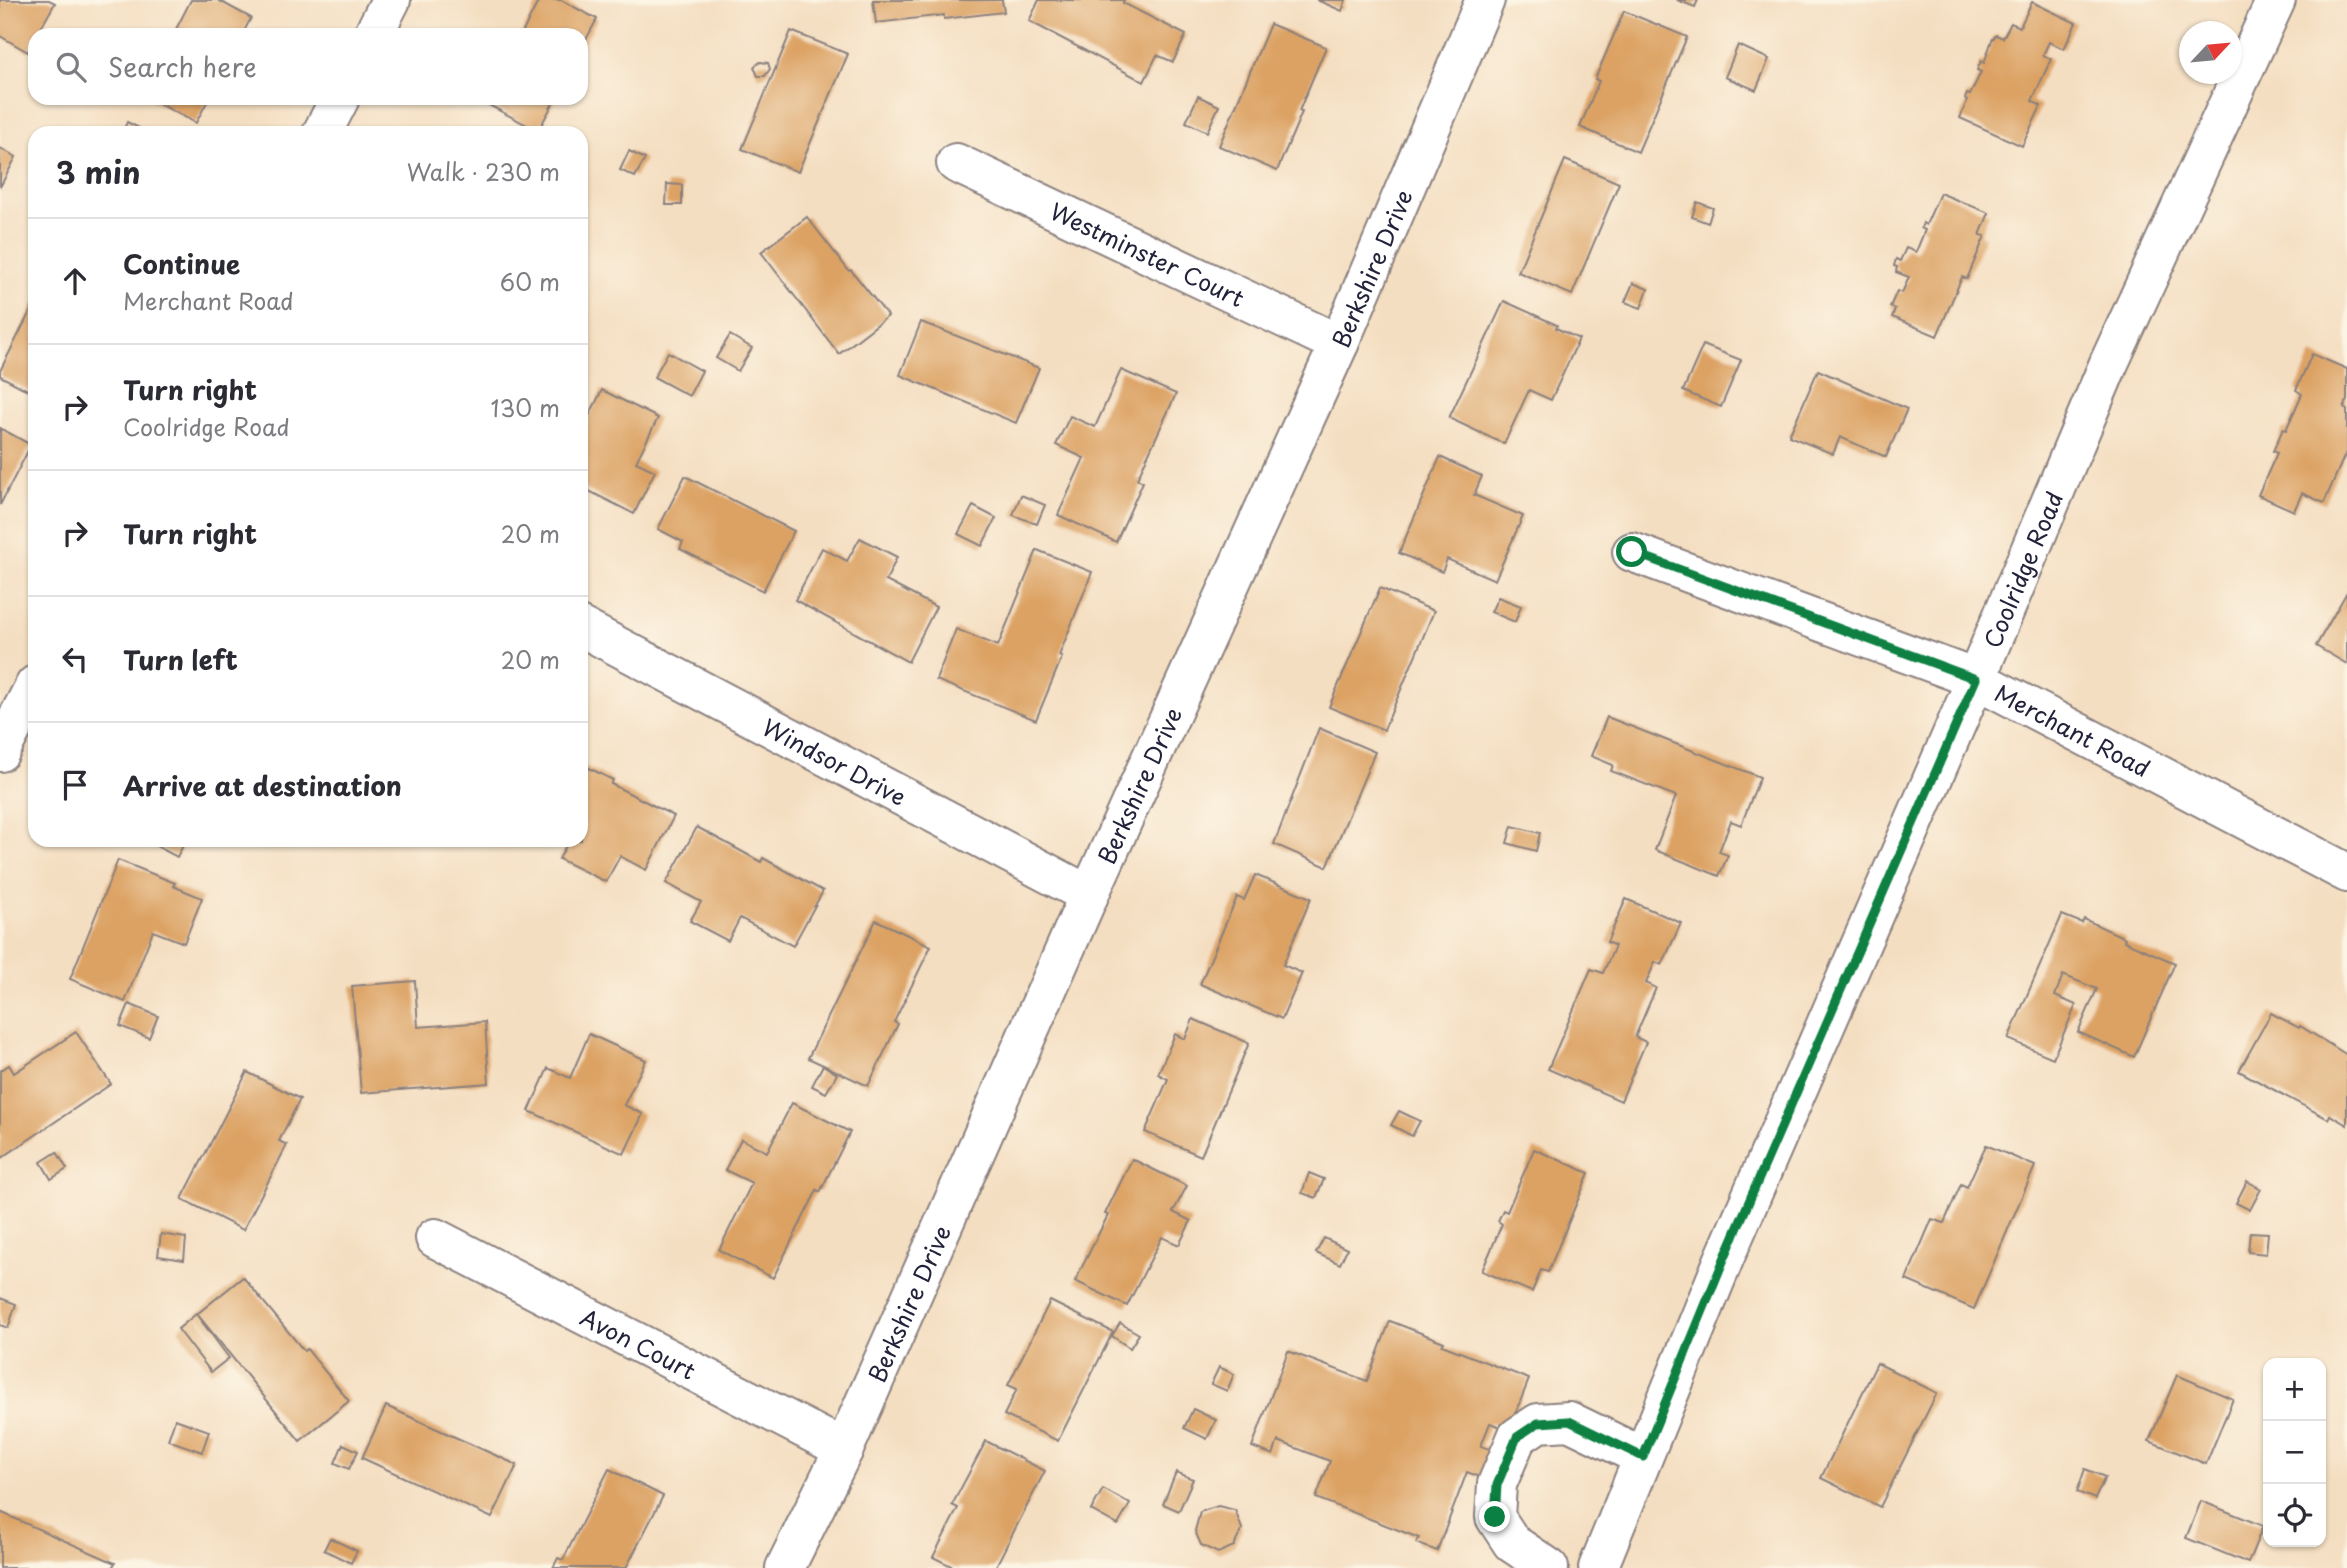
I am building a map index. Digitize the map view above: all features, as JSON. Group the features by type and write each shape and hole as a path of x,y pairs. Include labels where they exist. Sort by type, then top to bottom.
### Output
{"street":[{"path":"377,28 391,0"},
{"name":"Berkshire Drive","path":"785,1568 844,1449 1089,895 1339,344 1485,0"},
{"name":"Coolridge Road","path":"1598,1568 1724,1259 1976,679 2109,363 2276,0"},
{"path":"326,126 336,105"},
{"name":"Westminster Court","path":"956,163 1339,344"},
{"name":"Merchant Road","path":"1632,552 1976,679 2347,873"},
{"name":"Windsor Drive","path":"588,631 1089,895"},
{"path":"0,752 28,698"},
{"name":"Avon Court","path":"435,1238 844,1449"},
{"path":"1549,1568 1512,1543 1495,1517 1497,1485 1517,1437 1538,1423 1569,1421 1643,1457"}],"building":[{"path":"0,0 49,0 55,3 41,28 28,28 28,52 0,36"},
{"path":"191,0 218,0 251,18 246,28 177,28"},
{"path":"539,0 561,0 597,19 588,36 588,28 525,28"},
{"path":"873,0 1002,0 1004,12 944,19 944,15 876,23"},
{"path":"1039,0 1124,0 1123,3 1186,35 1173,62 1157,55 1144,82 1029,21"},
{"path":"1317,0 1346,0 1342,11"},
{"path":"1677,0 1698,0 1695,7"},
{"path":"2032,2 2076,23 2064,49 2049,42 2043,55 2051,59 2032,101 2041,106 2022,146 1960,118 1967,94 1970,95 1981,72 1977,70 1981,61 1984,63 1992,40 1996,35 2003,38 2011,23 2020,27"},
{"path":"1624,11 1687,37 1638,152 1580,127 1599,81 1595,79"},
{"path":"1270,24 1326,47 1277,171 1219,146"},
{"path":"791,31 848,54 798,172 742,149"},
{"path":"1738,45 1769,59 1756,90 1725,77"},
{"path":"760,62 768,63 770,69 765,76 758,76 754,67"},
{"path":"1198,96 1219,106 1207,132 1186,122"},
{"path":"161,105 205,105 196,123"},
{"path":"489,105 552,105 541,126 529,126"},
{"path":"0,148 16,157 0,187"},
{"path":"629,151 645,159 635,177 620,170"},
{"path":"1565,160 1619,183 1572,295 1518,272"},
{"path":"667,184 682,185 682,205 666,205"},
{"path":"1940,193 1989,213 1980,235 1985,236 1967,279 1962,277 1937,336 1892,317 1895,309 1890,307 1897,291 1902,293 1909,277 1896,272 1896,259 1900,261 1906,248 1916,252 1925,230 1921,228 1923,223 1926,225"},
{"path":"1697,202 1713,208 1708,223 1692,217"},
{"path":"807,217 888,316 839,354 761,252"},
{"path":"1633,283 1648,289 1641,308 1625,302"},
{"path":"1504,301 1557,325 1556,328 1579,339 1551,400 1529,390 1504,444 1449,418"},
{"path":"28,316 28,390 0,376 0,371"},
{"path":"921,322 1039,368 1016,423 900,375"},
{"path":"730,335 752,348 738,371 716,358"},
{"path":"1703,345 1741,360 1721,407 1683,391"},
{"path":"668,352 702,371 689,396 654,377"},
{"path":"2312,354 2347,369 2347,400 2344,408 2347,410 2347,450 2324,503 2302,493 2294,511 2258,495 2277,453 2273,451 2302,394 2296,390"},
{"path":"1121,370 1176,394 1137,479 1143,482 1116,542 1058,515 1084,458 1056,445 1070,416 1095,427"},
{"path":"1818,370 1907,409 1886,457 1840,437 1833,454 1789,436"},
{"path":"602,390 658,418 636,462 655,471 634,514 588,491 588,418"},
{"path":"0,428 28,443 28,451 0,505"},
{"path":"1440,457 1482,476 1474,495 1523,516 1495,580 1447,559 1442,572 1399,553"},
{"path":"685,476 794,531 763,591 680,549 683,542 658,529"},
{"path":"1021,495 1045,505 1037,524 1013,515"},
{"path":"973,506 996,518 982,546 958,534"},
{"path":"860,538 897,557 886,581 936,607 908,662 795,600 822,548 847,561"},
{"path":"1037,550 1092,572 1036,720 936,680 956,629 998,646"},
{"path":"1380,588 1434,611 1384,730 1329,707"},
{"path":"2347,592 2347,664 2316,646"},
{"path":"1498,597 1521,606 1515,622 1491,612"},
{"path":"1607,717 1760,777 1741,825 1731,821 1719,852 1728,855 1719,876 1655,850 1676,796 1611,771 1613,765 1591,756"},
{"path":"1319,728 1375,752 1327,867 1274,844"},
{"path":"588,768 613,780 611,784 674,816 646,870 620,856 606,882 559,859 565,847 588,847"},
{"path":"1512,826 1540,833 1536,851 1507,843"},
{"path":"697,827 761,862 763,858 823,891 793,946 740,918 728,941 690,921 701,902 666,883"},
{"path":"158,847 182,847 177,857"},
{"path":"118,860 175,883 173,886 202,898 184,943 153,931 125,1002 70,979"},
{"path":"1255,875 1311,898 1283,965 1302,973 1282,1019 1200,984 1237,897 1244,900"},
{"path":"1626,899 1681,923 1662,965 1655,962 1646,983 1656,988 1635,1037 1646,1042 1621,1101 1548,1069 1591,969 1603,973 1615,946 1607,942"},
{"path":"2062,915 2082,923 2084,919 2125,938 2124,941 2175,963 2134,1057 2078,1032 2097,989 2063,975 2055,996 2076,1005 2053,1058 2008,1039"},
{"path":"876,920 931,946 894,1022 898,1024 868,1086 808,1058"},
{"path":"415,981 418,1027 485,1022 489,1083 361,1093 352,986"},
{"path":"129,1004 158,1016 149,1038 120,1026"},
{"path":"2271,1013 2299,1028 2300,1026 2347,1055 2347,1125 2330,1115 2328,1119 2239,1071"},
{"path":"1193,1019 1249,1043 1201,1156 1145,1132 1168,1079 1158,1074 1175,1034 1185,1039"},
{"path":"76,1032 111,1084 0,1159 0,1071 9,1065 14,1073"},
{"path":"589,1034 646,1060 624,1105 643,1114 624,1154 529,1111 548,1068 570,1078"},
{"path":"823,1065 837,1074 826,1093 812,1086"},
{"path":"247,1072 300,1099 279,1141 287,1145 243,1230 182,1199"},
{"path":"792,1103 850,1132 820,1192 817,1190 773,1278 719,1250 752,1183 725,1170 741,1139 767,1152"},
{"path":"1399,1111 1420,1121 1412,1136 1391,1125"},
{"path":"1986,1145 2035,1166 1974,1309 1906,1280 1932,1219 1944,1223 1961,1184 1967,1187"},
{"path":"1534,1149 1589,1173 1548,1272 1541,1270 1532,1292 1482,1271 1502,1224 1498,1221 1503,1210 1507,1212"},
{"path":"57,1152 67,1169 51,1179 41,1162"},
{"path":"1132,1159 1187,1186 1173,1212 1191,1221 1179,1245 1162,1237 1127,1306 1075,1281"},
{"path":"1309,1173 1324,1179 1316,1198 1302,1193"},
{"path":"2247,1181 2261,1189 2250,1210 2236,1203"},
{"path":"2250,1232 2268,1233 2266,1254 2248,1252"},
{"path":"161,1234 186,1238 184,1260 158,1256"},
{"path":"1324,1238 1347,1249 1340,1264 1316,1253"},
{"path":"243,1277 349,1401 300,1441 197,1314"},
{"path":"0,1298 16,1304 8,1328 0,1325"},
{"path":"1050,1301 1113,1332 1058,1441 1004,1415 1017,1389 1008,1385"},
{"path":"196,1314 229,1358 211,1372 178,1329"},
{"path":"1390,1321 1444,1342 1442,1345 1529,1379 1509,1430 1490,1423 1481,1446 1501,1453 1490,1481 1467,1472 1437,1551 1416,1543 1419,1538 1316,1498 1330,1461 1278,1441 1273,1455 1252,1447 1288,1351 1367,1381"},
{"path":"1120,1323 1139,1334 1130,1348 1112,1336"},
{"path":"1877,1363 1937,1393 1880,1507 1821,1478"},
{"path":"1219,1367 1234,1374 1227,1391 1211,1384"},
{"path":"2177,1375 2233,1399 2206,1464 2149,1441"},
{"path":"386,1406 517,1465 492,1518 362,1458"},
{"path":"1193,1409 1216,1420 1207,1439 1184,1428"},
{"path":"175,1419 209,1431 202,1452 168,1440"},
{"path":"986,1441 1045,1471 995,1568 955,1568 933,1557 958,1508 952,1505"},
{"path":"343,1444 358,1451 349,1469 335,1463"},
{"path":"609,1469 663,1496 626,1568 553,1568 558,1558 563,1560"},
{"path":"2085,1469 2105,1477 2095,1499 2077,1492"},
{"path":"1176,1472 1193,1479 1179,1511 1163,1504"},
{"path":"1103,1489 1130,1504 1118,1525 1091,1510"},
{"path":"2201,1501 2263,1526 2248,1563 2186,1538"},
{"path":"1218,1506 1235,1510 1242,1529 1234,1546 1218,1553 1201,1545 1195,1531 1200,1512"},
{"path":"0,1512 115,1563 112,1568 0,1568"},
{"path":"330,1538 357,1551 351,1563 324,1550"}],"route":[{"path":"1495,1517 1497,1485 1517,1437 1538,1423 1569,1421 1643,1457 1724,1259 1976,679 1632,552"}]}
